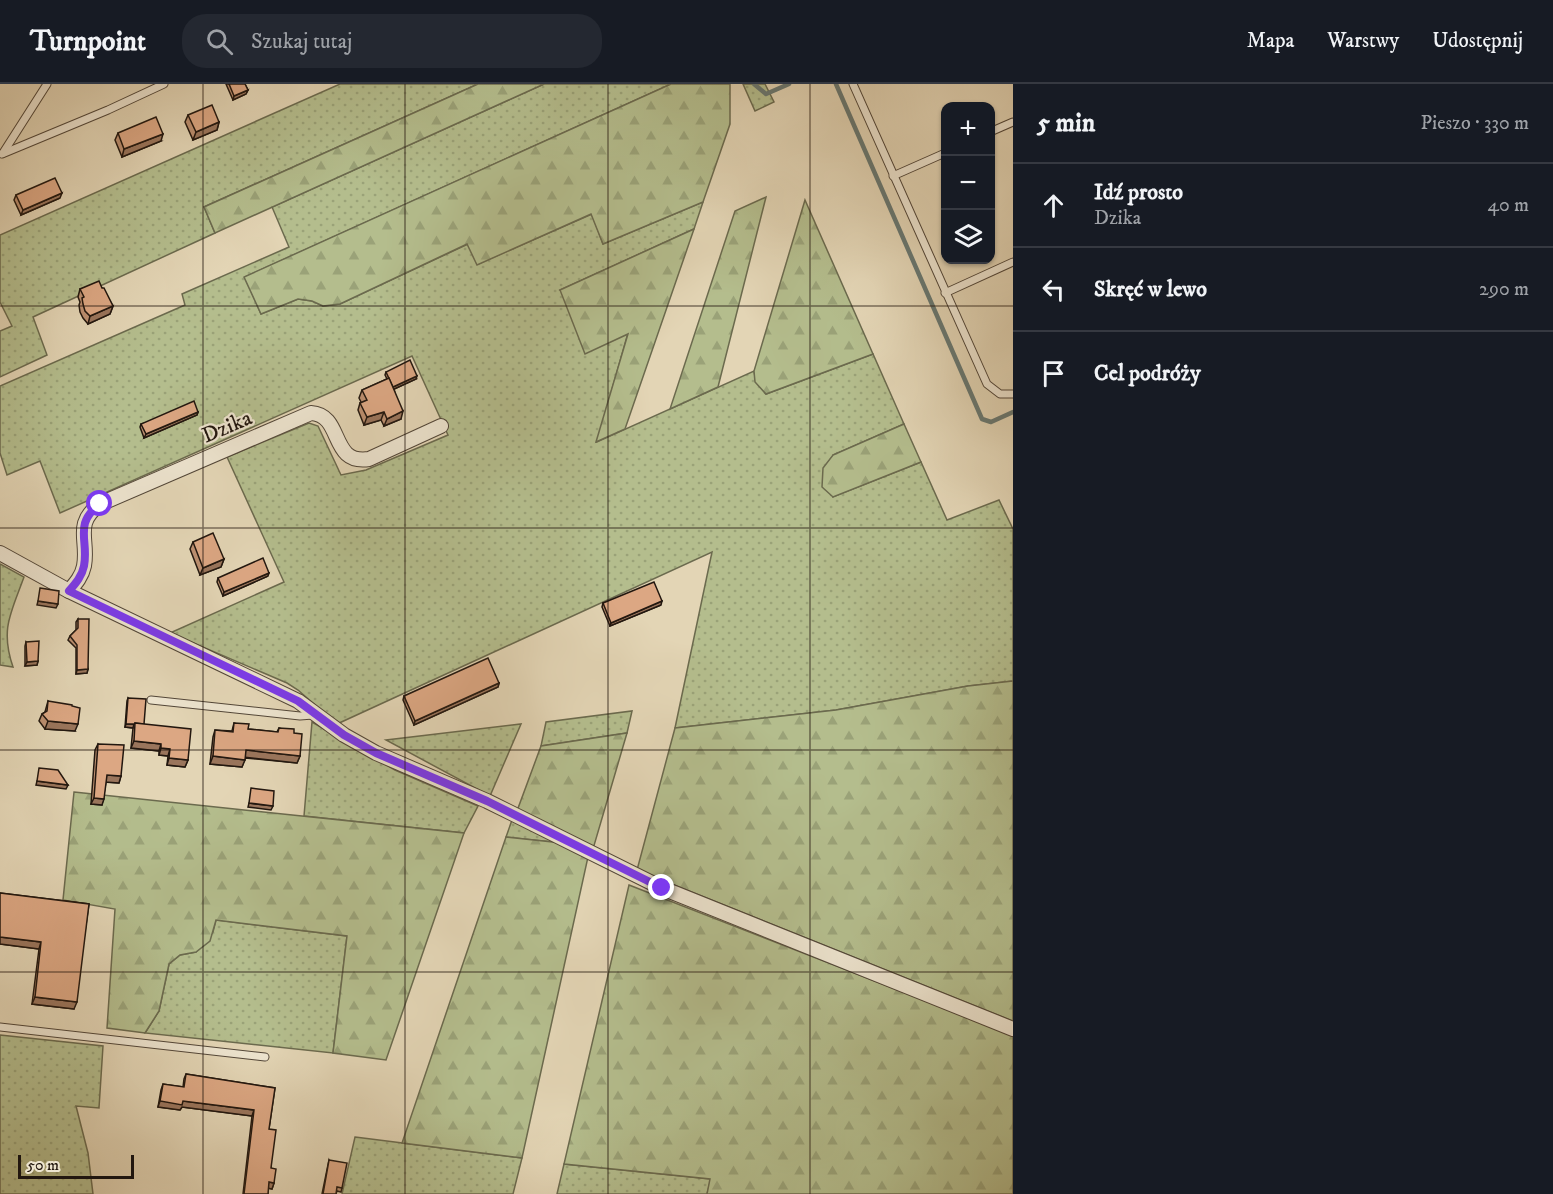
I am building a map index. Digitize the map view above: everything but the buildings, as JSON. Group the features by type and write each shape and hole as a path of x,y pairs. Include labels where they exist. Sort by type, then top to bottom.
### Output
{"street":[{"name":"Dzika","path":"69,591 79,579 84,565 83,527 93,510 100,504 311,413 320,414 329,422 340,447 353,460 369,459 441,426"},
{"path":"0,553 69,591 298,701 344,735 376,753 487,801 662,888 1013,1029"}],"lane":[{"path":"1,155 47,84"},
{"path":"1,155 164,84"},
{"path":"853,84 987,384 1000,394 1013,394"},
{"path":"995,130 1013,122"},
{"path":"893,176 941,155"},
{"path":"945,293 1013,262"},
{"path":"151,700 300,716 318,715"},
{"path":"0,1027 265,1057"}],"green space":[{"path":"340,84 478,84 204,207 215,233 33,317 47,355 0,377 0,331 12,326 0,302 0,235"},
{"path":"478,84 544,84 215,233 204,207"},
{"path":"544,84 671,84 245,277 261,314 298,299 312,301 323,306 340,304 468,244 478,264 592,214 603,244 703,202 694,229 560,290 628,333 597,442 754,371 756,382 766,394 873,354 904,424 833,455 833,497 921,462 947,520 999,500 1013,529 1013,681 968,686 836,710 675,728 712,552 337,724 287,683 170,633 284,582 227,457 309,423 318,426 341,475 366,470 448,435 412,356 60,513 40,461 7,475 0,453 0,386 185,305 182,294 289,247 272,207"},
{"path":"671,84 730,84 730,124 703,202 603,244 591,214 477,265 467,244 340,304 323,306 312,301 298,299 261,314 244,277"},
{"path":"743,84 765,84 774,102 755,111"},
{"path":"766,197 718,387 670,409 735,211"},
{"path":"805,200 873,354 766,394 755,382 754,371"},
{"path":"694,229 625,429 596,442 628,334 585,354 560,290"},
{"path":"904,424 921,462 833,497 822,487 823,468 833,455"},
{"path":"0,564 24,577 11,611 7,631 9,654 13,667 0,665"},
{"path":"1013,681 1013,1021 637,870 675,728 836,710 968,686"},
{"path":"632,711 627,733 541,746 546,722"},
{"path":"312,722 395,770 478,806 464,833 304,816"},
{"path":"521,724 490,796 386,740"},
{"path":"627,733 593,849 517,811 541,746"},
{"path":"74,792 464,833 386,1060 333,1053 347,936 216,920 210,941 196,952 180,955 169,964 159,1011 145,1033 107,1028 115,909 63,900"},
{"path":"512,820 562,843 506,837"},
{"path":"506,837 562,843 588,857 522,1158 402,1143"},
{"path":"629,885 1013,1035 1013,1194 707,1194 710,1179 564,1164"},
{"path":"216,920 347,936 333,1053 145,1033 159,1011 169,964 180,955 196,952 213,932"},
{"path":"0,1035 103,1046 99,1108 76,1106 88,1153 93,1194 0,1194"},
{"path":"355,1137 522,1158 513,1194 342,1194"},
{"path":"564,1164 711,1179 707,1194 557,1194"}],"waterway":[{"path":"754,84 766,94 789,84"},
{"path":"836,84 982,419 991,422 1013,412"}],"route":[{"path":"100,504 86,518 83,527 84,565 79,579 69,591 298,701 344,735 376,753 487,801 662,888"}]}
